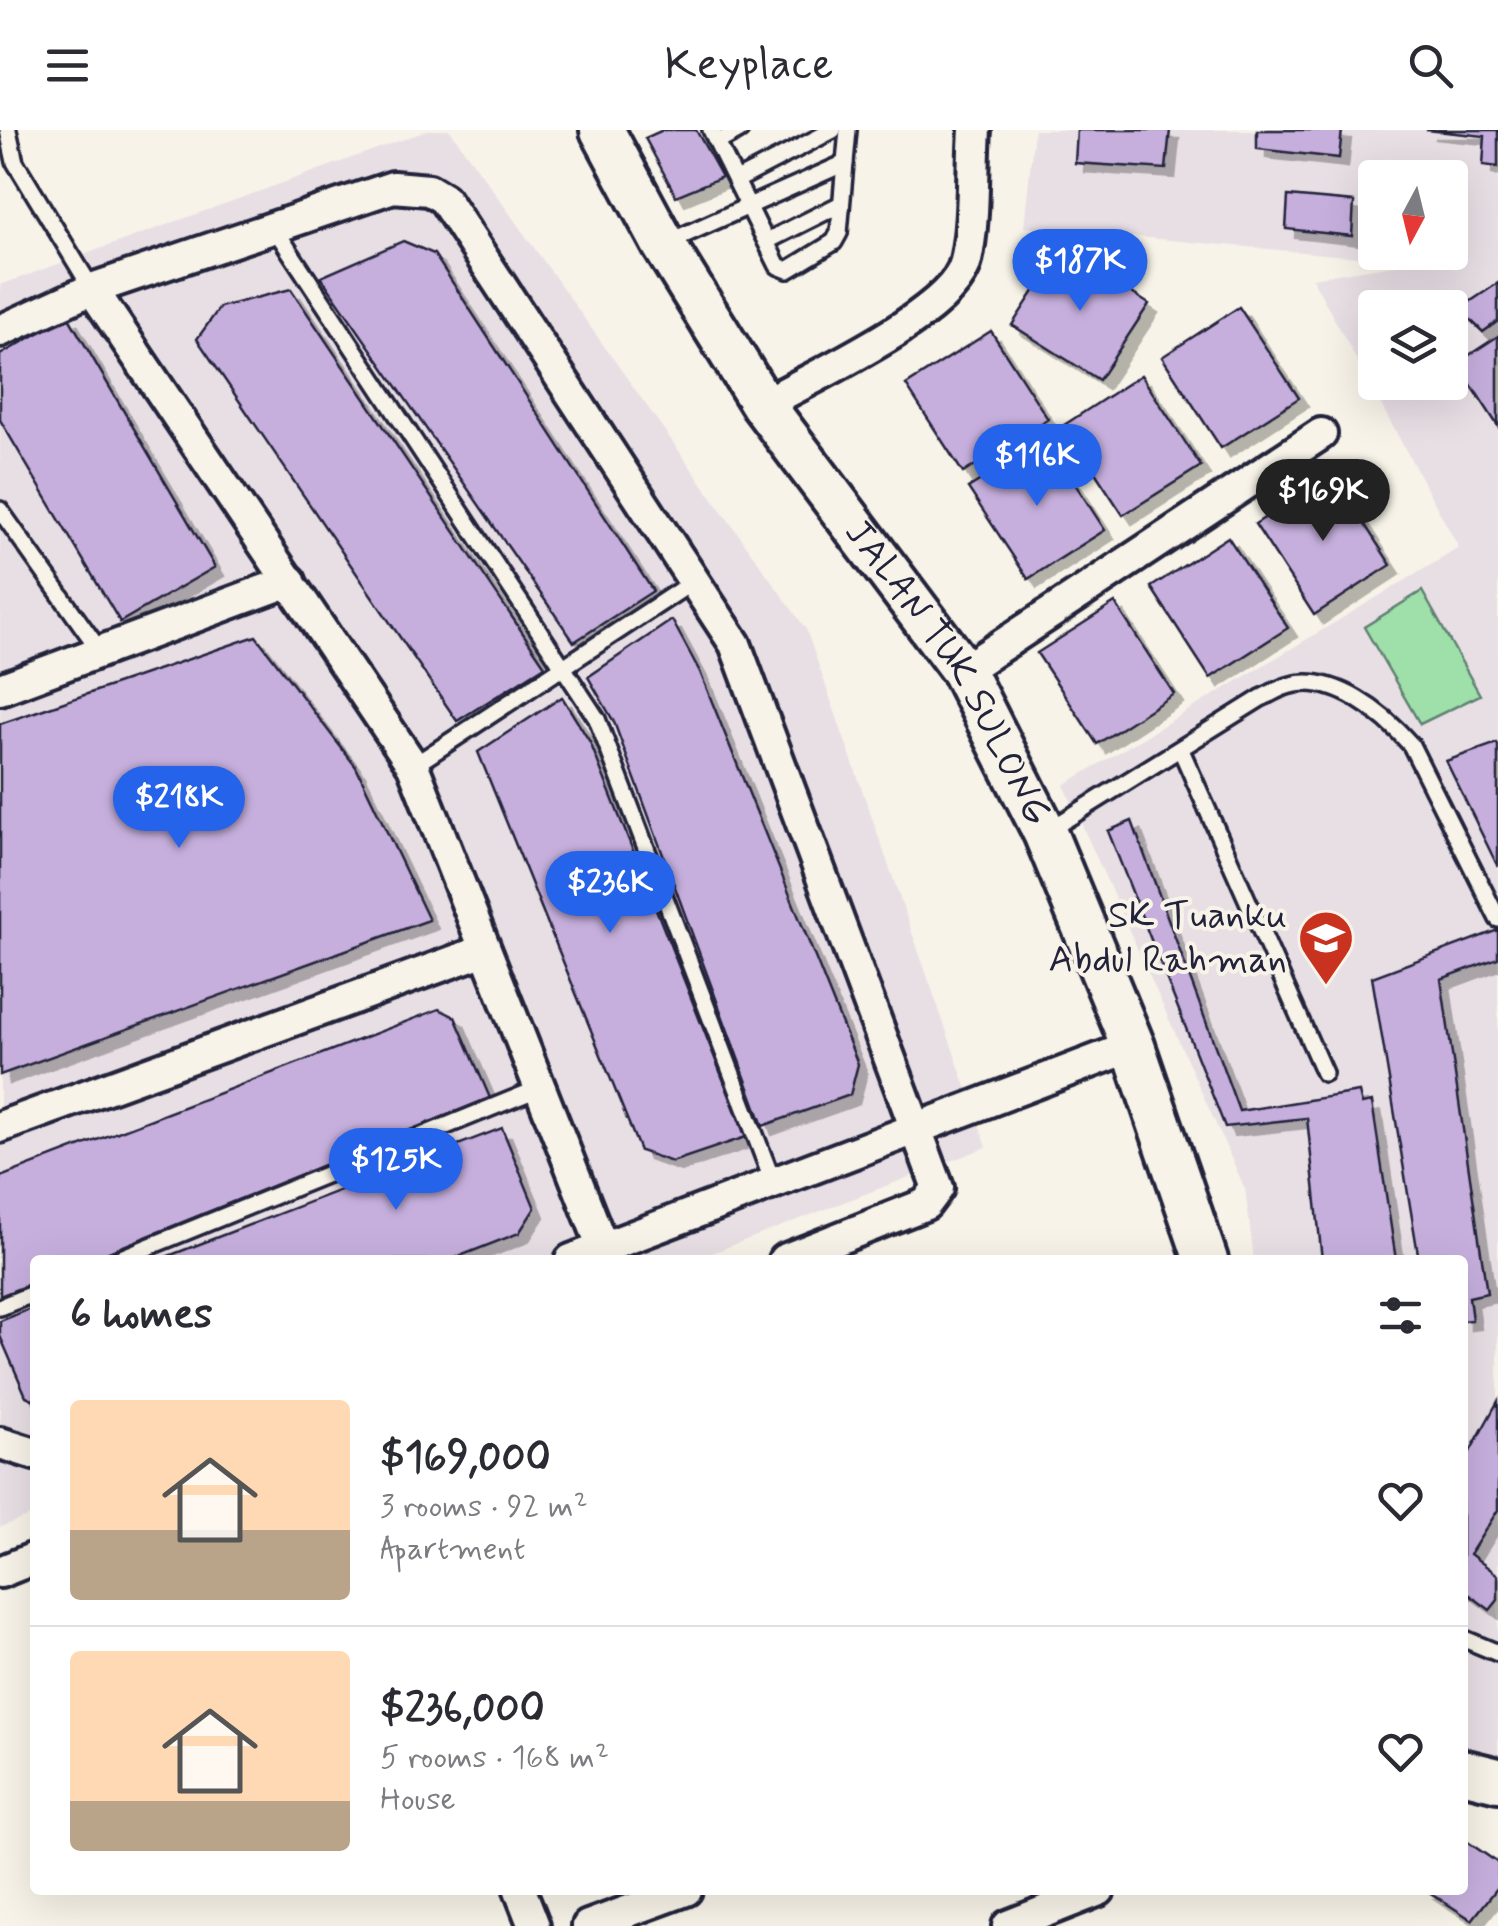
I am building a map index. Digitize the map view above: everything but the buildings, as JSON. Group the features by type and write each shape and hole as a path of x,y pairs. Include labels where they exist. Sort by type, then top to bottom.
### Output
{"street":[{"name":"JALAN TUK SULONG","path":"602,130 664,245 763,404 963,671 1045,833 1133,1046 1204,1255"},
{"path":"763,404 928,312 953,289 966,262 975,130"},
{"path":"0,331 92,288 393,188 428,190 444,200 697,579 735,644 938,1188 926,1204 797,1255"},
{"path":"92,288 412,766 603,1248"},
{"path":"963,671 1320,434"},
{"path":"0,689 290,581"},
{"path":"0,1127 485,950"},
{"path":"585,1255 1133,1046"},
{"path":"0,1443 30,1452"},
{"path":"0,1572 30,1560"},
{"path":"1468,1772 1498,1780"},
{"path":"522,1895 534,1926"},
{"path":"588,1926 672,1895"},
{"path":"1008,1926 1086,1895"}],"lane":[{"path":"8,130 15,162 92,288"},
{"path":"740,130 714,136 778,266 788,270 834,242 842,204 848,130"},
{"path":"736,180 833,130"},
{"path":"664,245 845,163"},
{"path":"767,241 842,204"},
{"path":"274,226 598,719 774,1182"},
{"path":"0,510 100,651"},
{"path":"412,766 566,670 697,579"},
{"path":"1045,833 1261,698 1291,685 1311,684 1353,697 1393,724 1410,745 1498,920"},
{"path":"1181,750 1324,1073"},
{"path":"128,1255 540,1088"},
{"path":"0,1307 30,1295"},
{"path":"1468,1640 1498,1653"}],"shaded area":[{"path":"429,130 450,130 806,629 987,1147 707,1255 30,1255 30,1516 0,1527 0,285"},
{"name":"SK Tuanku Abdul Rahman","path":"1034,130 1498,130 1498,1757 1468,1749 1468,1255 1253,1255 1245,1189 1064,785 1459,548 1378,400 1468,400 1468,290 1358,290 1358,362 1312,278 1362,270 1468,270 1468,160 1358,160 1358,257 1024,227"}],"green space":[{"path":"1422,591 1480,695 1420,724 1364,627"}],"place":[{"name":"SK Tuanku Abdul Rahman","path":"1326,987"}]}
